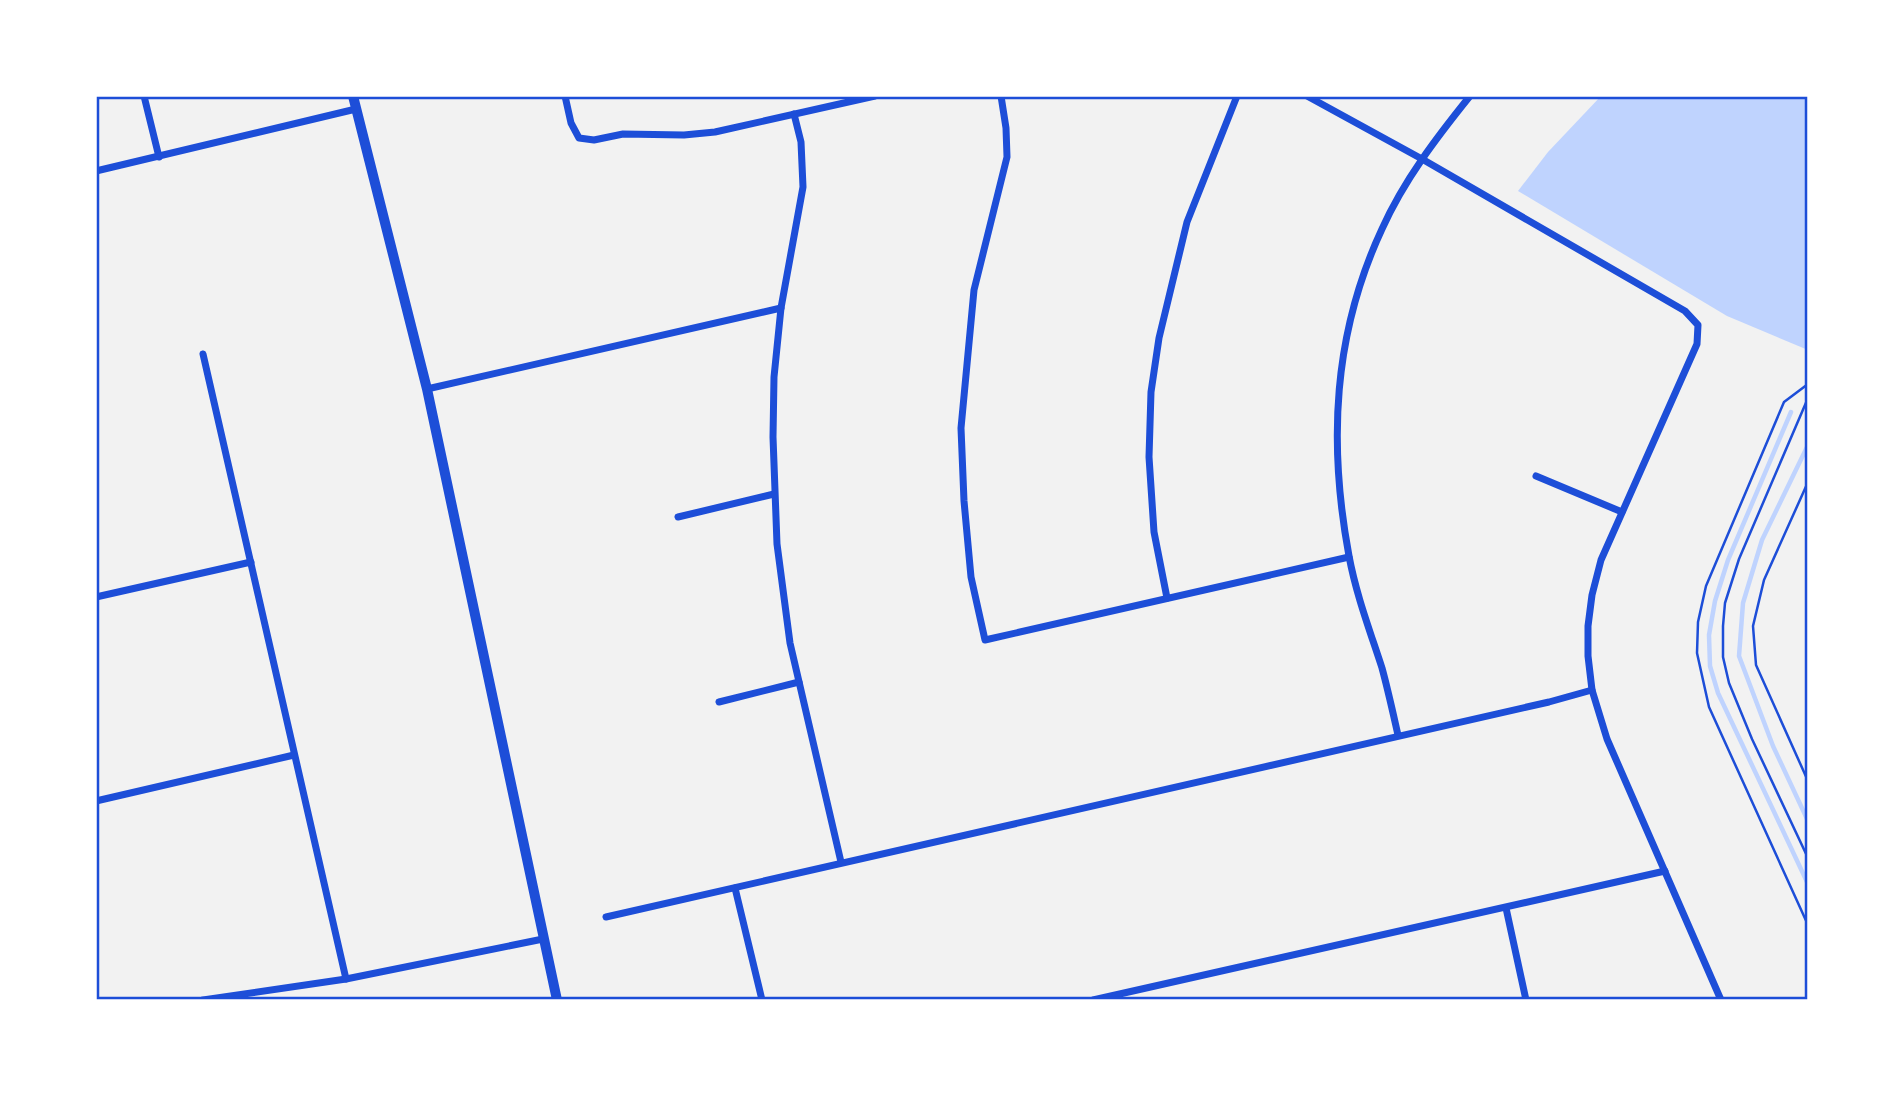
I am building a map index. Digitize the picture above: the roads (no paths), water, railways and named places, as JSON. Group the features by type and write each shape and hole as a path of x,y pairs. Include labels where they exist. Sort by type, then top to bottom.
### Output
{"street":[{"path":"145,96 159,156"},
{"path":"353,96 427,388 557,1000"},
{"path":"565,96 571,123 579,138 594,140 622,134 684,135 715,132 875,96"},
{"path":"1001,96 1007,158 974,290 961,428 971,577 985,640 1349,557"},
{"path":"1167,598 1154,532 1149,457 1151,393 1159,338 1187,222 1237,96"},
{"path":"1307,96 1685,311 1698,325 1697,344 1601,560 1592,596 1588,656 1592,690 1607,739 1721,1000"},
{"path":"1398,735 1349,557 1339,497 1335,435 1340,373 1354,304 1382,228 1422,159 1470,96"},
{"path":"96,171 356,109"},
{"path":"794,114 801,142 803,187 781,308 774,377 774,494 782,591 799,682 841,862"},
{"path":"427,388 781,308"},
{"path":"203,354 345,979"},
{"path":"1536,476 1622,512"},
{"path":"678,517 774,494"},
{"path":"96,597 251,562"},
{"path":"719,702 799,682"},
{"path":"607,917 1592,690"},
{"path":"96,801 293,755"},
{"path":"1093,1000 1665,871"},
{"path":"735,888 762,1000"},
{"path":"1506,908 1526,1000"},
{"path":"203,1000 345,979 543,939"}],"water":[{"path":"1601,96 1808,96 1808,350 1727,316 1518,191 1548,152"}],"waterway":[{"path":"1791,412 1728,560 1715,601 1709,635 1710,666 1718,693 1808,884"},
{"path":"1808,445 1762,540 1743,603 1739,656 1773,746 1808,821"}]}
